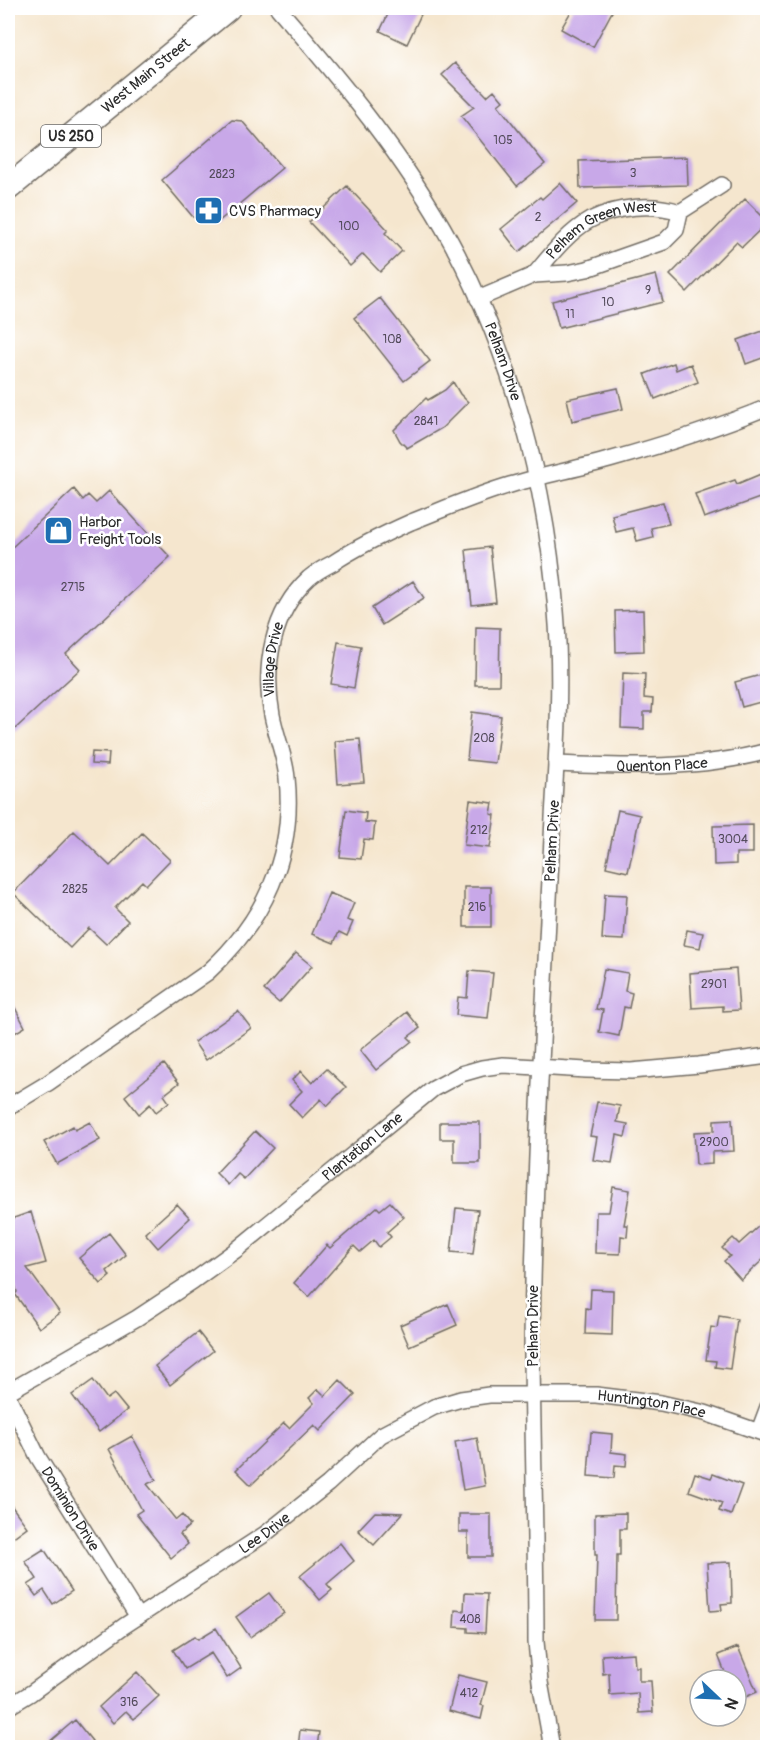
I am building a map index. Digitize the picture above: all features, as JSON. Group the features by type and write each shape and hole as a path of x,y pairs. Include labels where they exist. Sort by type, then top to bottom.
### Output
{"main road":[{"name":"West Main Street","path":"8,188 228,8"}],"street":[{"name":"Pelham Drive","path":"278,8 340,80 399,158 450,241 478,299 527,433 552,562 557,616 556,764 534,1208 533,1394 536,1642 540,1682 552,1748"},
{"name":"Pelham Green West","path":"478,299 534,275 588,269 664,242 676,230 680,212 722,185"},
{"name":"Pelham Green West","path":"534,275 570,235 590,220 629,209 654,206 680,212"},
{"name":"Village Drive","path":"8,1107 48,1083 208,972 225,956 260,912 280,861 289,806 287,778 269,692 269,665 278,628 298,591 310,577 348,553 389,532 460,502 537,477 609,460 675,440 768,407"},
{"name":"Quenton Place","path":"556,764 612,767 669,766 700,764 768,751"},
{"name":"Plantation Lane","path":"8,1392 137,1318 201,1275 236,1250 441,1084 461,1074 503,1065 631,1071 768,1056"},
{"name":"Huntington Place","path":"533,1394 596,1395 643,1399 705,1413 763,1433"},
{"name":"Lee Drive","path":"8,1707 138,1617 273,1528 395,1426 434,1407 461,1399 489,1395 533,1394"},
{"name":"Dominion Drive","path":"8,1396 38,1457 138,1617"},
{"path":"763,1433 768,1407"}],"building":[{"path":"391,8 424,8 407,44 380,31"},
{"path":"573,8 614,8 593,47 561,29"},
{"path":"455,63 487,96 494,90 503,101 498,105 545,164 517,186 461,116 474,107 442,75"},
{"name":"CVS Pharmacy","path":"232,120 242,121 282,168 218,222 193,217 162,180"},
{"path":"687,157 688,185 580,188 579,161"},
{"path":"560,183 577,203 519,252 501,229"},
{"path":"347,186 388,230 385,233 402,251 380,272 363,254 350,266 309,222"},
{"path":"745,199 768,222 742,247 736,242 687,292 670,275"},
{"path":"656,275 663,302 559,328 552,301"},
{"path":"380,298 430,361 404,381 354,318"},
{"path":"768,329 768,356 746,364 738,340"},
{"path":"674,363 676,370 691,364 698,382 655,399 645,374"},
{"path":"453,382 468,402 442,428 407,448 394,430 426,398 428,400 445,390"},
{"path":"618,388 623,409 572,421 567,399"},
{"path":"768,471 768,495 704,518 695,494 735,480 737,484"},
{"path":"74,489 83,500 88,495 96,503 109,491 170,557 66,654 80,669 15,729 8,721 8,551"},
{"path":"663,502 669,524 651,528 653,537 637,541 633,528 616,532 612,515"},
{"path":"490,547 496,602 472,605 466,550"},
{"path":"413,581 424,598 382,625 372,608"},
{"path":"643,610 644,651 616,652 615,611"},
{"path":"476,627 500,628 499,685 475,685"},
{"path":"338,642 361,646 354,688 331,684"},
{"path":"623,673 645,674 644,698 653,699 652,712 644,712 644,729 621,728"},
{"path":"768,673 768,700 742,707 735,682"},
{"path":"472,712 501,716 495,763 467,760"},
{"path":"360,739 364,782 338,784 335,741"},
{"path":"92,752 109,753 108,765 91,764"},
{"path":"470,800 493,803 491,814 495,815 490,848 464,845"},
{"path":"346,810 366,813 365,822 375,823 373,840 364,839 361,859 340,857"},
{"path":"618,810 640,815 628,872 606,867"},
{"path":"753,825 753,853 736,853 736,864 714,865 713,826"},
{"path":"74,831 110,866 142,833 170,860 146,885 142,881 115,908 128,921 106,944 89,928 70,948 13,893"},
{"path":"464,887 491,887 491,927 464,927"},
{"path":"329,893 354,903 347,920 353,922 347,936 339,932 334,943 312,934"},
{"path":"605,894 627,895 624,940 602,939"},
{"path":"687,930 703,933 700,948 684,945"},
{"path":"296,953 312,966 279,1003 264,990"},
{"path":"604,969 628,973 625,991 632,993 629,1008 624,1007 619,1036 599,1032 603,1010 596,1009"},
{"path":"736,969 739,1010 723,1011 723,1006 692,1008 690,973"},
{"path":"469,971 493,973 488,1018 456,1015 458,997 467,998"},
{"path":"8,994 25,1027 8,1037"},
{"path":"238,1011 251,1028 206,1060 194,1042"},
{"path":"407,1012 420,1028 408,1037 412,1041 376,1070 360,1050"},
{"path":"164,1064 179,1083 164,1095 169,1102 156,1112 150,1104 139,1114 125,1096"},
{"path":"327,1069 346,1087 327,1106 321,1099 302,1118 289,1104 302,1091 292,1080 301,1071 312,1083"},
{"path":"597,1102 620,1106 617,1122 628,1124 625,1137 617,1135 612,1163 593,1160 597,1137 590,1136"},
{"path":"732,1119 734,1151 712,1152 712,1164 696,1165 694,1132 714,1131 714,1120"},
{"path":"90,1122 100,1140 57,1164 44,1142 73,1126 75,1130"},
{"path":"440,1122 480,1122 480,1163 454,1163 454,1139 440,1139"},
{"path":"255,1131 273,1148 244,1179 238,1174 228,1185 216,1173"},
{"path":"613,1187 630,1190 624,1225 628,1225 627,1237 621,1236 620,1254 595,1253 596,1212 609,1212"},
{"path":"390,1202 404,1217 387,1232 391,1237 379,1247 374,1240 360,1252 354,1246 309,1297 294,1283 327,1245 330,1248 377,1207 380,1210"},
{"path":"177,1204 190,1218 158,1248 145,1233"},
{"path":"456,1208 478,1210 473,1254 451,1252"},
{"path":"31,1212 46,1263 27,1268 60,1313 39,1328 15,1294 17,1292 8,1259 8,1220"},
{"path":"768,1218 768,1255 741,1280 724,1261 730,1256 722,1248 733,1238 739,1244"},
{"path":"109,1233 126,1255 107,1271 110,1276 101,1284 79,1258"},
{"path":"591,1289 613,1290 612,1335 585,1334 586,1308 590,1309"},
{"path":"448,1304 457,1325 409,1346 400,1325"},
{"path":"719,1316 737,1319 730,1369 715,1367 716,1361 706,1360 711,1327 717,1328"},
{"path":"198,1332 213,1351 170,1385 155,1366"},
{"path":"93,1380 107,1399 114,1394 127,1410 99,1432 72,1395"},
{"path":"340,1380 355,1395 320,1431 314,1425 251,1485 236,1470 284,1423 289,1428 314,1403 309,1398 318,1389 325,1396"},
{"path":"591,1432 612,1434 611,1452 627,1454 626,1466 615,1465 614,1478 588,1476"},
{"path":"132,1436 156,1480 147,1484 176,1520 182,1515 190,1525 180,1534 188,1544 171,1558 136,1514 142,1510 109,1449"},
{"path":"477,1438 485,1486 463,1490 455,1442"},
{"path":"695,1473 711,1478 713,1474 742,1485 731,1515 719,1511 722,1503 689,1491"},
{"path":"8,1501 27,1527 8,1541"},
{"path":"375,1512 403,1513 374,1545 358,1530"},
{"path":"626,1513 626,1529 620,1529 620,1555 617,1555 616,1620 595,1620 597,1555 595,1555 595,1514"},
{"path":"459,1514 491,1514 491,1557 468,1557 468,1532 459,1532"},
{"path":"340,1543 354,1561 327,1584 332,1590 320,1600 300,1576"},
{"path":"44,1549 72,1591 53,1604 44,1590 36,1596 28,1585 37,1579 25,1561"},
{"path":"731,1562 732,1603 721,1604 722,1610 710,1611 707,1563"},
{"path":"269,1593 284,1613 250,1637 236,1617"},
{"path":"465,1593 487,1594 485,1633 468,1632 468,1628 454,1627 455,1610 464,1611"},
{"path":"216,1628 241,1668 227,1678 211,1653 185,1669 173,1650 195,1636 198,1639"},
{"path":"738,1647 747,1668 723,1668 718,1655"},
{"path":"634,1653 635,1667 639,1667 639,1681 651,1681 653,1712 639,1713 638,1693 610,1695 609,1673 603,1674 602,1655"},
{"path":"748,1671 757,1692 748,1696"},
{"path":"137,1672 159,1696 134,1719 126,1711 113,1723 99,1707"},
{"path":"458,1675 487,1682 481,1705 484,1706 481,1719 449,1711"},
{"path":"75,1720 92,1741 85,1748 42,1748"},
{"path":"300,1730 319,1732 317,1748 298,1748"}],"place":[{"name":"CVS Pharmacy","path":"208,211"},
{"name":"Harbor Freight Tools","path":"58,531"}]}
